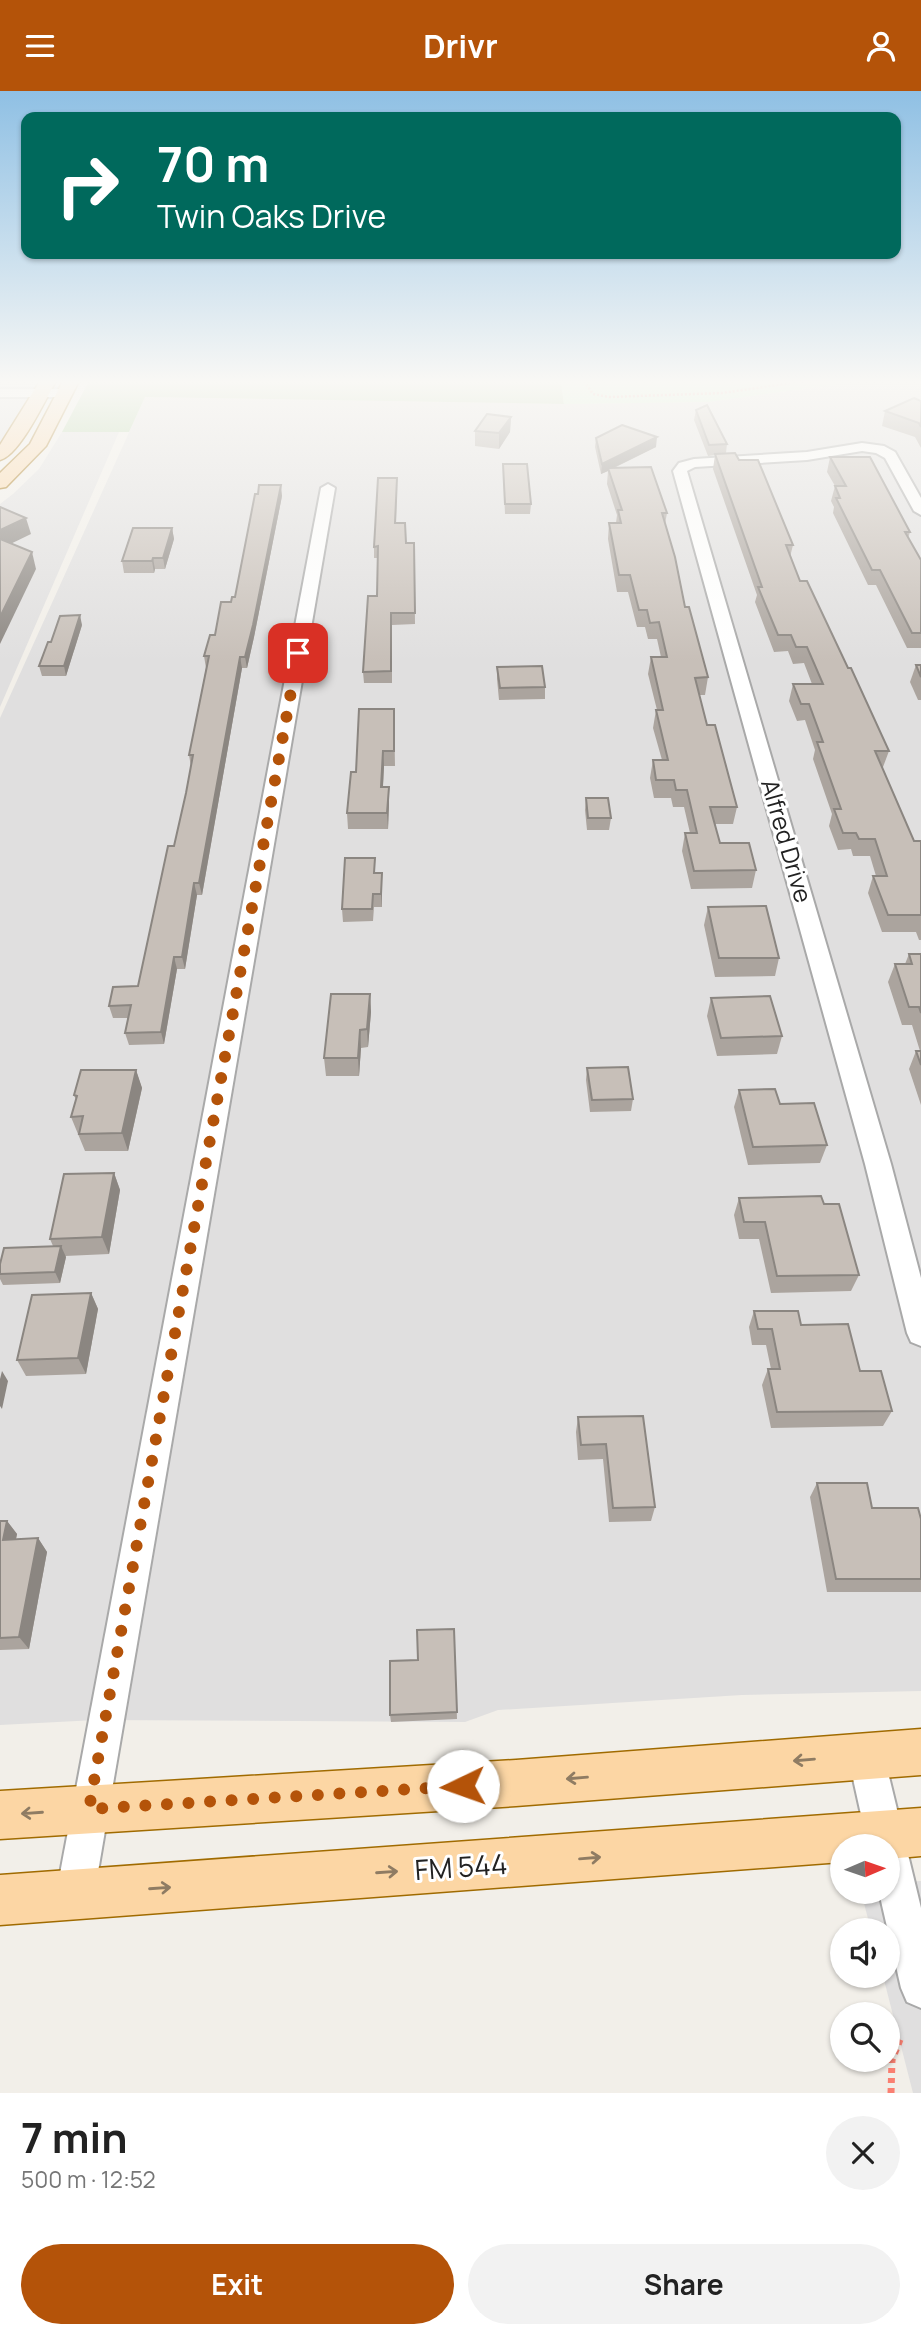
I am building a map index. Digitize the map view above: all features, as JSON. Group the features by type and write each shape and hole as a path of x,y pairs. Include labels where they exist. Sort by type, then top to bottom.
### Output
{"main road":[{"path":"0,1815 516,1783 921,1752"},
{"name":"FM 544","path":"0,1900 830,1844"}],"street":[{"name":"Alfred Drive","path":"681,474 878,1164 921,1333"},
{"name":"Alfred Drive","path":"900,474 921,511"},
{"path":"75,1895 328,488"},
{"name":"Alfred Drive","path":"895,1234 921,1278"},
{"path":"866,1756 893,1834"},
{"path":"900,1868 921,1988"}],"path":[{"path":"891,2093 892,2060 901,2037"}],"shaded area":[{"path":"33,474 101,474 0,707 0,504"},
{"path":"110,474 921,474 921,1691 742,1695 498,1710 465,1722 96,1720 0,1725 0,718"},
{"path":"921,1881 921,2093 913,2093 900,2042 900,2002 890,2002 886,1988 900,1988 900,1918 868,1918 864,1904 900,1904 900,1882"}],"building":[{"path":"504,474 528,474 531,504 505,504"},
{"path":"610,474 654,474 667,513 662,513 675,557 685,607 689,607 708,677 695,678 707,725 715,725 737,807 710,807 720,843 749,843 756,870 694,871 685,833 697,833 687,790 676,790 674,780 656,780 653,760 668,760 656,710 663,710 651,657 667,657 659,622 650,623 647,610 639,610 630,575 619,575 609,523 621,523 618,510 622,510"},
{"path":"722,474 764,474 793,545 786,545 800,581 807,581 889,751 875,751 914,841 921,841 921,915 888,915 873,876 887,876 875,839 859,839 856,833 843,833 834,809 841,809 817,742 823,742 809,704 801,704 793,684 823,684 807,647 796,647 791,635 778,635 758,587 762,587"},
{"path":"840,474 879,474 910,532 905,532 921,560 921,633 912,633 880,570 872,570 836,498 840,498 835,486 846,486"},
{"path":"378,478 397,478 395,523 405,523 406,543 414,543 415,613 391,613 391,671 363,672 368,596 377,596 378,546 374,547"},
{"path":"259,485 281,485 253,625 245,657 240,657 199,883 194,883 182,957 174,957 161,1032 125,1033 131,1005 109,1006 113,987 138,986 168,846 174,846 186,793 193,755 189,755 209,656 204,656 210,635 215,635 221,602 231,602 232,597 235,597"},
{"path":"0,507 26,518 0,530"},
{"path":"133,528 172,528 163,558 153,558 152,561 122,561"},
{"path":"0,539 32,552 0,617"},
{"path":"80,615 64,666 39,666 60,616"},
{"path":"542,666 545,687 500,688 497,667"},
{"path":"359,709 394,709 394,751 383,751 381,787 389,787 387,813 347,813 351,772 356,772"},
{"path":"586,798 608,798 611,818 588,818"},
{"path":"345,858 375,858 374,873 382,873 381,894 373,894 372,909 342,909"},
{"path":"766,906 779,958 719,958 708,907"},
{"path":"909,954 921,954 921,1013 919,1007 909,1007 895,964 912,964"},
{"path":"331,994 370,994 367,1029 360,1030 358,1058 324,1058"},
{"path":"770,996 782,1036 721,1038 711,998"},
{"path":"916,1051 921,1051 921,1065"},
{"path":"628,1067 633,1099 592,1100 587,1068"},
{"path":"81,1070 136,1070 122,1133 79,1134 83,1116 71,1117"},
{"path":"775,1089 780,1104 814,1103 827,1145 753,1147 739,1090"},
{"path":"114,1173 102,1237 50,1239 64,1174"},
{"path":"821,1196 824,1204 839,1204 859,1275 777,1276 765,1222 744,1222 739,1198"},
{"path":"61,1246 55,1272 0,1274 4,1248"},
{"path":"91,1293 78,1358 17,1360 32,1295"},
{"path":"754,1311 798,1311 801,1325 848,1324 860,1371 881,1371 892,1411 777,1412 768,1369 780,1369 772,1329 758,1329"},
{"path":"643,1416 655,1507 613,1508 606,1444 581,1445 578,1417"},
{"path":"817,1483 867,1483 872,1508 918,1508 921,1519 921,1579 836,1579"},
{"path":"0,1521 7,1521 3,1540 38,1538 19,1637 0,1638"},
{"path":"454,1629 457,1712 390,1715 390,1661 418,1660 417,1630"}],"route":[{"path":"298,653 89,1809 463,1786"}]}
